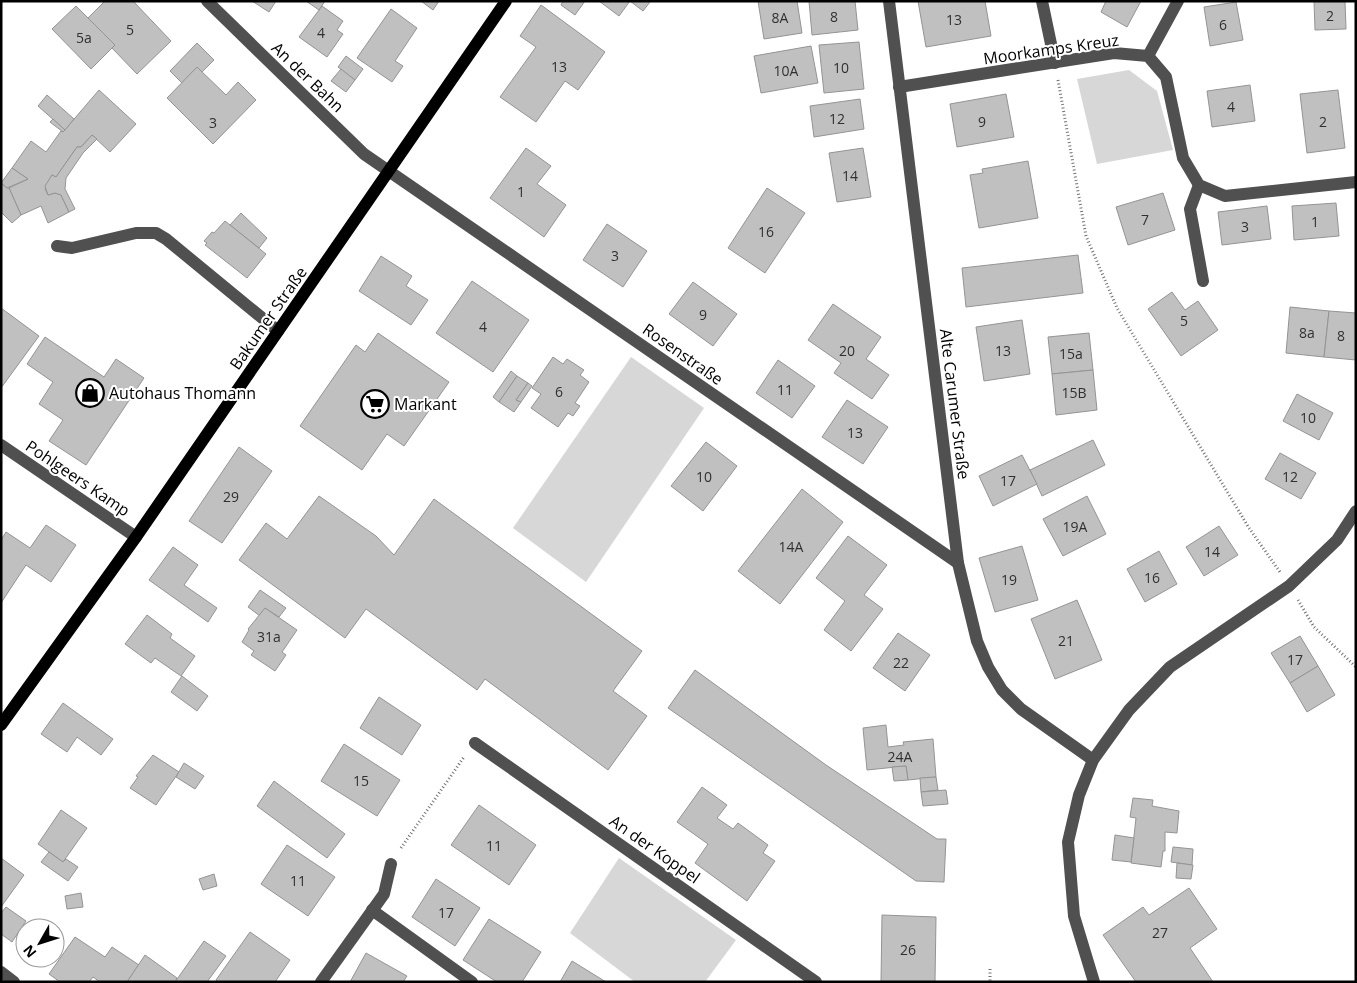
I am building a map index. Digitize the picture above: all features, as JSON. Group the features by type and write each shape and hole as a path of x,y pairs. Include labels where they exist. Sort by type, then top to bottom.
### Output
{"main road":[{"name":"Bakumer Straße","path":"1,725 136,537 506,1"}],"street":[{"name":"An der Bahn","path":"207,1 364,154 390,171"},
{"name":"Alte Carumer Straße","path":"889,1 958,563 977,641 988,667 1002,690 1021,709 1093,760"},
{"path":"1042,1 1055,63"},
{"path":"1178,1 1148,56 1166,77 1183,158 1200,185 1225,196 1356,182"},
{"name":"Moorkamps Kreuz","path":"899,88 1114,53 1148,56"},
{"name":"Rosenstraße","path":"390,171 958,563"},
{"path":"1200,185 1190,209 1203,281"},
{"path":"57,246 72,248 136,233 156,233 166,239 278,332"},
{"name":"Pohlgeers Kamp","path":"1,445 136,537"},
{"path":"1094,982 1074,916 1068,842 1079,795 1093,760 1129,710 1170,667 1289,586 1336,540 1356,511"},
{"name":"An der Koppel","path":"476,743 816,982"},
{"path":"321,982 384,894 391,864"},
{"path":"372,910 472,982"},
{"path":"1,972 14,982"}],"path":[{"path":"1055,63 1086,236 1117,308 1249,528 1289,586 1314,627 1356,667"},
{"path":"409,834 464,756 476,743"},
{"path":"990,969 990,982"}],"shaded area":[{"path":"1129,70 1157,91 1173,150 1097,164 1077,79"},
{"path":"631,357 704,408 586,582 513,528"},
{"path":"619,858 736,940 705,982 635,982 570,933"}],"building":[{"path":"105,1 133,1 171,41 137,74 112,48 115,45 88,18"},
{"path":"252,1 276,1 269,12"},
{"path":"306,1 325,1 319,10"},
{"path":"421,1 439,1 433,10"},
{"path":"563,1 585,1 575,15 561,5"},
{"path":"599,1 630,1 619,16"},
{"path":"630,1 648,1 650,2 643,11"},
{"path":"758,1 797,1 802,33 764,39"},
{"path":"809,1 855,1 858,30 812,35"},
{"path":"918,1 985,1 991,36 926,47"},
{"path":"1106,1 1141,1 1127,27 1101,12"},
{"path":"1314,1 1345,1 1346,29 1315,30"},
{"path":"1236,2 1243,40 1210,46 1204,7"},
{"path":"541,5 605,52 578,90 565,81 536,122 500,97 536,47 520,36"},
{"path":"76,6 115,45 91,69 52,29"},
{"path":"322,6 343,21 337,30 343,34 327,57 299,37"},
{"path":"391,9 417,28 395,61 403,66 392,82 357,58"},
{"path":"859,42 864,89 824,93 819,45"},
{"path":"197,43 214,60 202,72 197,67 182,83 170,71"},
{"path":"811,46 818,83 761,93 754,56"},
{"path":"346,56 363,69 355,80 338,67"},
{"path":"197,67 226,95 238,82 256,100 213,144 167,98"},
{"path":"341,69 355,80 346,92 331,81"},
{"path":"1250,85 1255,121 1212,127 1207,91"},
{"path":"99,90 136,124 110,152 92,135 81,147 77,147 56,177 52,175 45,189 48,195 55,193 61,195 69,212 48,223 41,206 21,215 9,188 28,179 12,168 31,141 46,152 61,131 63,132"},
{"path":"1338,90 1345,148 1307,153 1300,94"},
{"path":"1006,94 1014,137 957,147 950,104"},
{"path":"47,95 74,119 65,130 38,106"},
{"path":"860,99 864,129 814,137 810,106"},
{"path":"53,119 65,130 63,132 50,122"},
{"path":"92,135 97,139 83,153 66,178 65,189 75,209 69,212 61,195 55,193 48,195 45,186 52,175 56,177 77,147 81,147"},
{"path":"526,148 551,166 537,184 566,205 544,237 490,198"},
{"path":"863,148 871,197 837,202 829,153"},
{"path":"1028,161 1038,218 979,228 970,175 983,173 982,169"},
{"path":"12,168 28,179 7,188 1,183"},
{"path":"1,183 9,188 21,215 12,223 1,212"},
{"path":"767,188 805,213 765,273 728,248"},
{"path":"1163,193 1175,230 1128,245 1116,207"},
{"path":"1336,203 1339,236 1294,240 1292,206"},
{"path":"1267,206 1271,239 1222,245 1218,212"},
{"path":"241,213 267,238 259,248 230,225"},
{"path":"225,221 266,254 247,278 205,245 207,243 204,241"},
{"path":"607,224 647,251 623,287 583,260"},
{"path":"1078,255 1083,293 966,307 962,268"},
{"path":"381,256 412,276 406,286 428,300 411,325 359,291"},
{"path":"472,281 529,320 493,372 436,333"},
{"path":"693,282 737,314 713,346 669,314"},
{"path":"1172,292 1185,310 1198,301 1218,330 1181,356 1148,309"},
{"path":"833,304 881,337 866,359 889,375 872,399 834,373 841,363 808,340"},
{"path":"1290,307 1329,311 1324,357 1286,353"},
{"path":"1,308 39,336 1,388"},
{"path":"1329,311 1356,313 1356,360 1324,357"},
{"path":"1022,320 1030,374 984,381 976,327"},
{"name":"Markant","path":"378,333 449,382 404,446 387,434 362,470 300,426 356,345 365,352"},
{"path":"1089,333 1093,370 1052,374 1048,337"},
{"name":"Autohaus Thomann","path":"45,337 104,377 116,359 144,378 86,465 49,441 63,420 39,404 53,382 27,364"},
{"path":"553,357 563,364 567,359 584,370 580,375 589,382 575,403 580,406 573,416 568,413 558,427 531,408 541,394 532,388"},
{"path":"778,360 815,386 792,418 756,393"},
{"path":"1093,370 1097,410 1056,415 1052,374"},
{"path":"511,371 517,376 499,402 493,397"},
{"path":"517,376 528,383 516,400 521,402 514,412 499,402"},
{"path":"528,383 532,386 521,402 516,400"},
{"path":"1297,394 1333,413 1319,440 1283,421"},
{"path":"847,400 888,427 863,464 822,437"},
{"path":"1093,440 1105,465 1042,496 1030,470"},
{"path":"706,442 737,466 703,511 671,486"},
{"path":"239,447 272,471 222,543 189,521"},
{"path":"1280,453 1316,473 1301,499 1265,479"},
{"path":"1022,455 1037,484 993,506 979,476"},
{"path":"802,489 843,522 780,604 738,571"},
{"path":"319,496 376,536 394,555 434,499 642,651 613,691 647,716 608,770 485,679 477,690 366,609 345,638 239,560 266,523 287,539"},
{"path":"1087,496 1106,534 1063,556 1043,519"},
{"path":"46,525 76,545 51,582 26,565 1,603 1,540 6,532 30,548"},
{"path":"1219,526 1238,555 1204,576 1186,547"},
{"path":"848,536 887,565 864,595 883,609 851,651 824,630 845,601 816,578"},
{"path":"1022,546 1038,600 995,612 979,558"},
{"path":"173,547 198,565 184,585 217,608 208,622 149,580"},
{"path":"1159,551 1177,584 1145,602 1127,569"},
{"path":"260,590 286,608 279,617 265,608 260,616 248,607"},
{"path":"1077,600 1102,660 1055,679 1031,619"},
{"path":"265,608 297,630 282,652 286,655 275,671 251,655 254,651 242,642 248,629"},
{"path":"147,615 172,634 170,638 195,656 181,676 155,658 151,663 125,644"},
{"path":"898,633 930,655 905,691 873,668"},
{"path":"1300,636 1318,666 1290,683 1271,653"},
{"path":"1318,666 1335,695 1307,712 1290,683"},
{"path":"695,670 826,765 937,839 946,839 944,882 916,881 668,708"},
{"path":"182,676 208,696 197,711 171,692"},
{"path":"379,697 421,725 402,755 360,728"},
{"path":"63,703 113,739 101,755 77,737 67,752 41,734"},
{"path":"886,725 888,747 904,745 903,742 933,739 936,777 908,780 906,766 867,770 863,728"},
{"path":"344,744 400,780 377,816 321,781"},
{"path":"153,755 179,772 156,805 130,788 138,777 136,776"},
{"path":"184,763 204,776 195,789 176,777"},
{"path":"906,766 908,780 894,781 892,767"},
{"path":"936,777 938,790 921,792 920,778"},
{"path":"274,781 345,834 327,858 257,806"},
{"path":"702,787 727,805 717,818 733,829 738,823 768,845 763,853 775,861 747,901 695,863 708,844 677,822"},
{"path":"946,790 948,804 923,806 921,792"},
{"path":"1133,798 1153,800 1152,806 1179,811 1177,833 1165,832 1165,851 1163,851 1161,867 1131,863 1136,818 1130,817"},
{"path":"479,805 536,845 509,885 451,845"},
{"path":"61,810 87,828 63,862 38,844"},
{"path":"1115,835 1134,838 1131,862 1112,860"},
{"path":"287,845 335,877 308,916 261,884"},
{"path":"1173,847 1193,849 1192,865 1171,862"},
{"path":"49,852 63,862 66,859 78,867 68,881 41,862"},
{"path":"1,858 24,875 1,907"},
{"path":"1177,863 1193,865 1191,879 1176,878"},
{"path":"214,874 217,886 203,890 199,879"},
{"path":"436,879 480,908 455,946 412,917"},
{"path":"1189,888 1217,929 1190,948 1213,982 1136,982 1103,935 1143,907 1149,915"},
{"path":"81,893 83,907 67,909 65,896"},
{"path":"6,907 22,918 15,918 15,938 12,942 1,934 1,913"},
{"path":"882,915 936,917 935,982 881,982"},
{"path":"489,919 541,952 522,982 497,982 463,960"},
{"path":"250,932 290,960 275,982 219,982 216,980"},
{"path":"75,937 105,957 112,947 139,965 127,982 100,982 93,977 89,982 60,982 49,974 53,968 65,968 65,951"},
{"path":"204,941 226,956 207,982 175,982"},
{"path":"366,953 407,976 403,982 350,982"},
{"path":"145,955 177,978 175,982 127,982"},
{"path":"572,961 606,982 560,982"}],"place":[{"name":"Autohaus Thomann","path":"90,393"},
{"name":"Markant","path":"375,404"}]}
